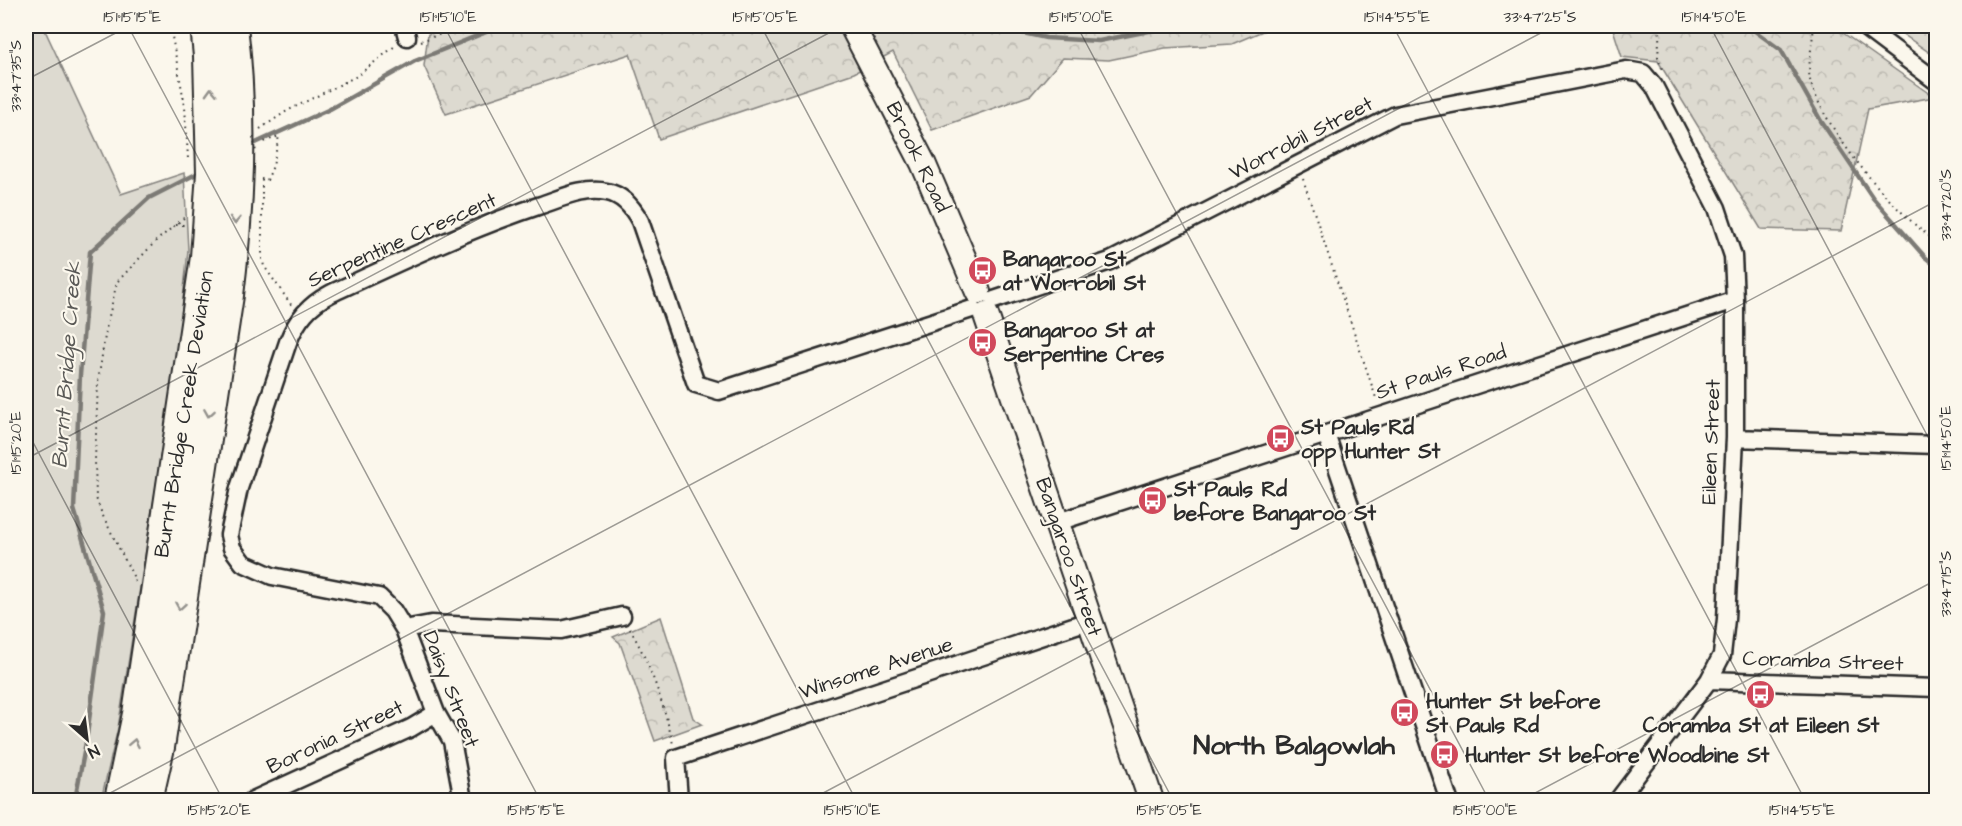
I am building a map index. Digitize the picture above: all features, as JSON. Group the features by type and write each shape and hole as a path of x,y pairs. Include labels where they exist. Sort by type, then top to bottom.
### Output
{"highway":[{"name":"Burnt Bridge Creek Deviation","path":"122,801 139,714 207,257 238,158 210,56 207,26"},
{"name":"Burnt Bridge Creek Deviation","path":"146,801 159,747 233,247 238,158 231,26"}],"street":[{"name":"Brook Road","path":"852,26 923,162 982,304"},
{"path":"1863,26 1936,81"},
{"name":"Worrobil Street","path":"982,304 1110,261 1395,115 1626,70 1643,73"},
{"name":"Eileen Street","path":"1618,801 1709,680 1719,663 1724,642 1735,438 1735,300 1732,256 1717,207 1654,86 1643,73"},
{"name":"Serpentine Crescent","path":"404,629 393,611 379,597 272,576 243,563 232,548 229,535 239,488 288,342 301,317 318,300 501,219 579,193 598,190 622,198 633,208 640,221 696,384 719,391 982,304"},
{"name":"St Pauls Road","path":"1058,522 1735,300"},
{"name":"Bangaroo Street","path":"982,304 1151,801"},
{"path":"1326,434 1449,801"},
{"path":"1735,438 1936,445"},
{"path":"404,629 431,624 561,630 622,616"},
{"name":"Winsome Avenue","path":"676,758 1091,620"},
{"name":"Daisy Street","path":"404,629 436,713 452,741 463,801"},
{"name":"Coramba Street","path":"1709,680 1936,688"},
{"name":"Boronia Street","path":"253,801 411,728 436,713"},
{"path":"676,758 679,801"}],"path":[{"path":"170,26 185,106 238,158 267,180 273,166 279,136 238,158"},
{"path":"238,158 270,122 357,76 406,31 419,42 463,26"},
{"path":"1814,26 1809,79 1829,124 1873,182 1921,231 1936,241"},
{"path":"238,158 264,266 301,317"},
{"path":"1299,165 1382,415"},
{"path":"135,585 133,576 96,498 98,382 110,306 117,282 156,241 185,217"},
{"path":"622,616 646,661 669,728 676,758"}],"green space":[{"path":"26,26 43,26 121,194 184,173 188,250 179,339 118,728 101,800 26,800"},
{"path":"452,26 1271,26 1232,44 1165,48 1109,60 1063,58 1031,95 932,130 893,52 854,73 659,139 630,54 446,114 424,66 428,34"},
{"path":"1612,26 1833,26 1934,97 1868,109 1841,231 1761,229 1658,61 1622,57"},
{"path":"1891,26 1936,26 1936,57"},
{"path":"661,617 693,718 702,724 655,741 620,643 613,637"}],"waterway":[{"name":"Burnt Bridge Creek","path":"249,146 330,109 415,61 501,26"},
{"name":"Burnt Bridge Creek","path":"991,26 1046,38 1099,41 1174,26"},
{"name":"Burnt Bridge Creek","path":"1748,26 1781,50 1821,121 1873,198 1925,257 1936,266"},
{"name":"Burnt Bridge Creek","path":"75,800 86,742 104,611 74,509 80,375 90,252 149,198 202,171"}],"place":[{"name":"Bangaroo St at Worrobil St","path":"982,271"},
{"name":"Bangaroo St at Serpentine Cres","path":"983,342"},
{"name":"St Pauls Rd opp Hunter St","path":"1280,439"},
{"name":"St Pauls Rd before Bangaroo St","path":"1153,501"},
{"name":"Coramba St at Eileen St","path":"1761,694"},
{"name":"Hunter St before St Pauls Rd","path":"1405,713"},
{"name":"Hunter St before Woodbine St","path":"1444,755"}],"district":[{"name":"North Balgowlah","path":"1294,746"}]}
